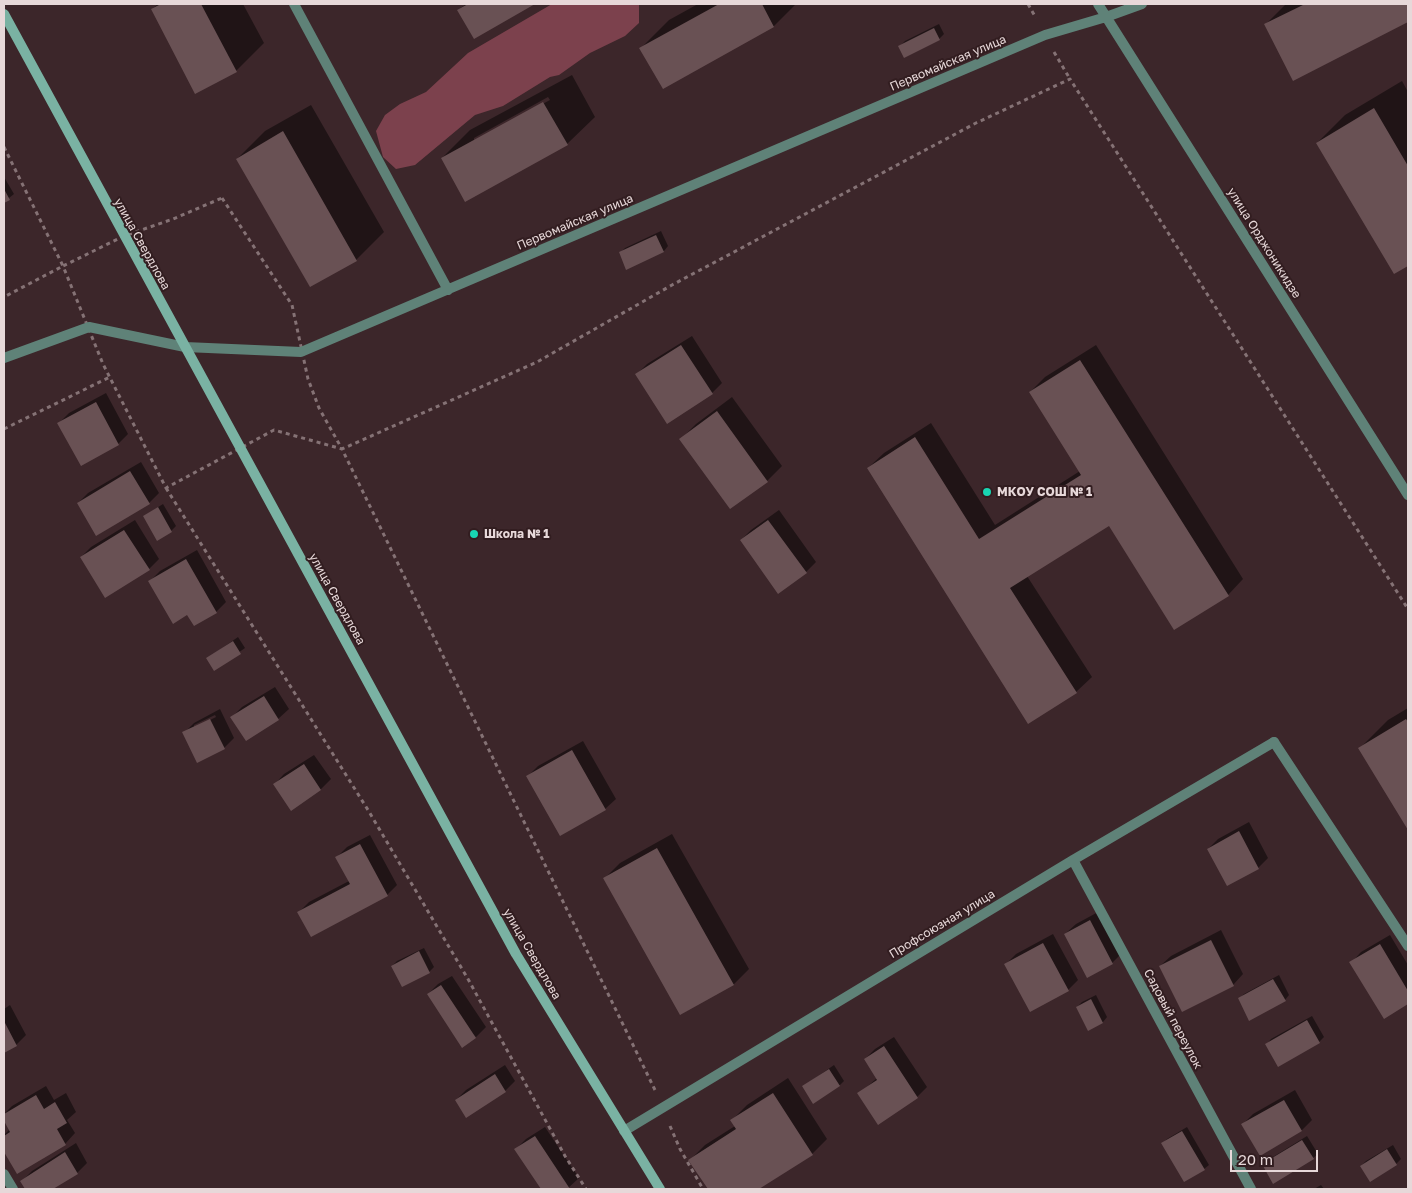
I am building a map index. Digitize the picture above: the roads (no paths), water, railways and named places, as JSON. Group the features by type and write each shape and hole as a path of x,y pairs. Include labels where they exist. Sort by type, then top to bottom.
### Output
{"street":[{"path":"294,4 448,290"},
{"name":"улица Орджоникидзе","path":"1098,4 1408,495"},
{"name":"Первомайская улица","path":"4,358 89,327 185,347 301,352 1045,35 1142,4"},
{"name":"улица Свердлова","path":"4,14 516,954 660,1189"},
{"name":"Профсоюзная улица","path":"624,1131 1073,860 1274,742 1408,946"},
{"name":"Садовый переулок","path":"1073,860 1251,1189"},
{"path":"4,1174 13,1189"}],"place":[{"name":"МКОУ СОШ № 1","path":"987,492"},
{"name":"Школа № 1","path":"474,534"}]}
